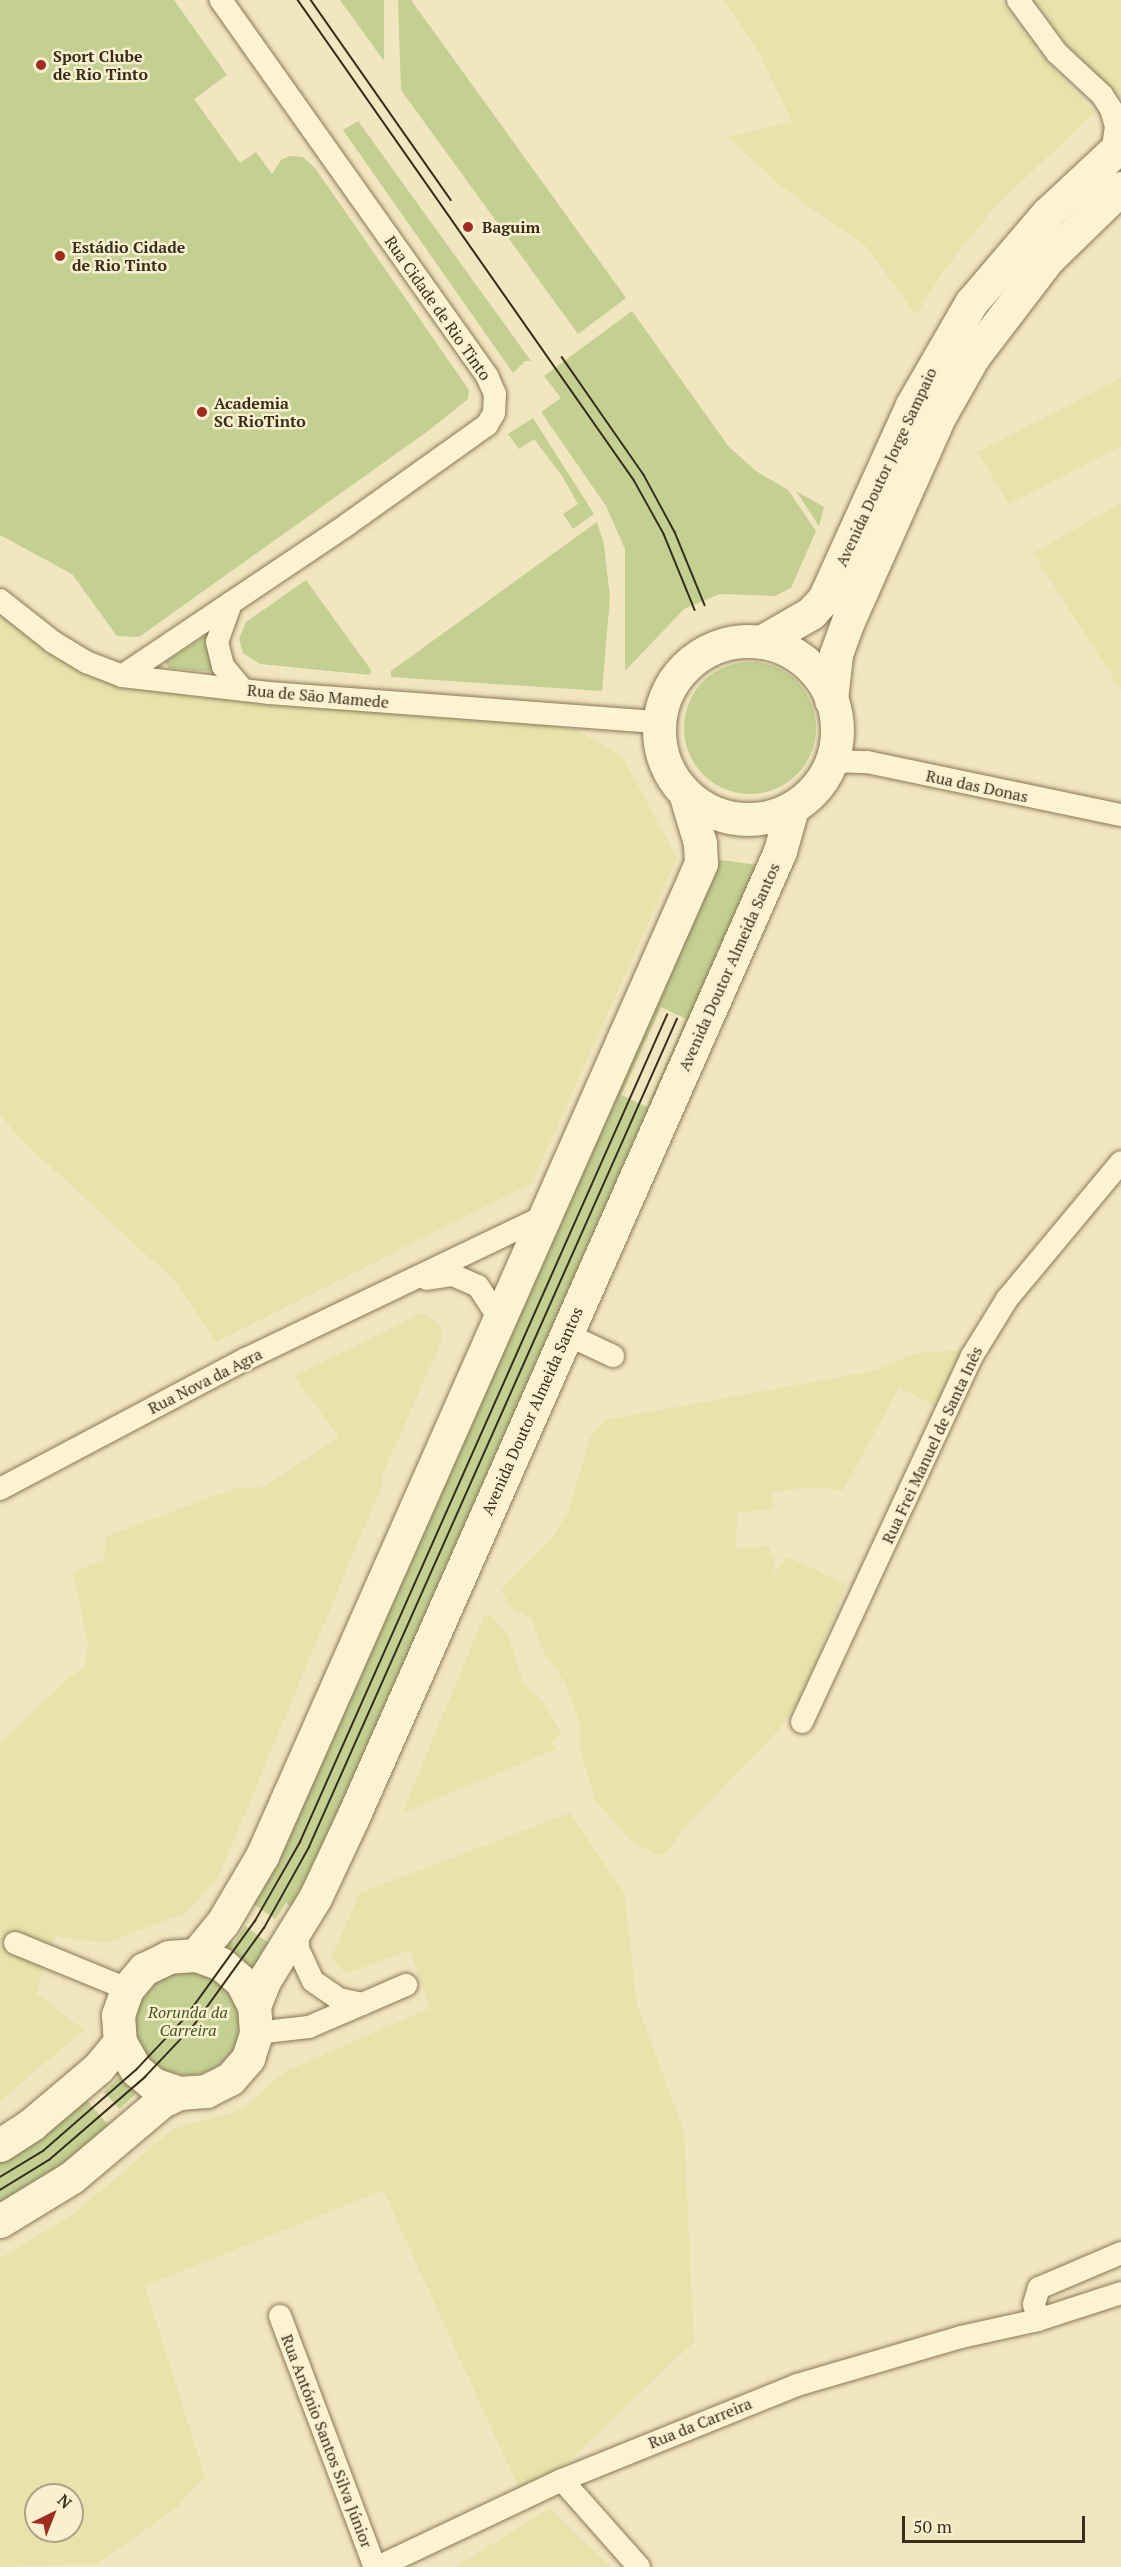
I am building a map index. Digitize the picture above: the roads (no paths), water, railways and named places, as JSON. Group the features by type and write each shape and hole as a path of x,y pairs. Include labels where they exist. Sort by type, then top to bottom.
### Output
{"main road":[{"name":"Avenida Doutor Jorge Sampaio","path":"761,642 811,613 824,599 912,405 971,303 1048,213 1116,150"},
{"name":"Avenida Doutor Jorge Sampaio","path":"831,700 836,654 849,619 940,415 968,367 1013,300 1048,259 1121,188"},
{"path":"732,642 761,642 788,650 810,666 831,700 837,730 832,761 823,780 792,808 766,818 737,819 710,812 686,796 669,774 660,749 658,722 665,693 682,669 705,651 732,642"},
{"path":"196,1955 223,1922 262,1856 701,863 700,843 686,796"},
{"name":"Avenida Doutor Almeida Santos","path":"255,2019 265,1979 298,1924 353,1817 780,851 792,808"},
{"path":"196,1955 222,1964 234,1974 255,2019 248,2058 230,2079 206,2091 179,2093 153,2084 136,2070 120,2042 118,2015 127,1989 144,1969 169,1957 196,1955"},
{"path":"0,2145 32,2124 98,2068 120,2042"},
{"path":"0,2221 72,2177 162,2102 179,2093"}],"street":[{"name":"Rua Cidade de Rio Tinto","path":"122,676 487,425 494,413 495,394 487,376 221,0"},
{"path":"1018,0 1057,52 1102,95 1111,109 1116,126 1116,150"},
{"name":"Rua de São Mamede","path":"0,600 53,642 86,662 122,676 243,690 658,722"},
{"path":"231,603 217,642 223,666 243,690"},
{"name":"Rua das Donas","path":"832,761 867,762 1121,815"},
{"name":"Rua Frei Manuel de Santa Inês","path":"802,1722 972,1356 1007,1299 1121,1162"},
{"name":"Rua Nova da Agra","path":"0,1490 246,1359 543,1217"},
{"name":"Rua Nova da Agra","path":"413,1280 453,1275 478,1287 500,1320"},
{"path":"566,1334 613,1356"},
{"path":"298,1924 298,1949 313,1981 339,1999 362,2004"},
{"path":"15,1943 127,1989"},
{"path":"255,2019 309,2027 406,1985"},
{"path":"1038,2320 1034,2304 1039,2288 1121,2253"},
{"name":"Rua da Carreira","path":"376,2567 562,2480 797,2385 962,2337 1038,2320 1121,2293"},
{"name":"Rua António Santos Silva Júnior","path":"280,2316 376,2567"},
{"path":"562,2480 639,2567"}],"tram line":[{"path":"298,0 634,480 664,534 695,610"},
{"path":"311,0 451,200"},
{"path":"562,357 644,475 675,532 705,605"},
{"path":"0,2177 43,2151 136,2070 185,2018 255,1921 300,1842 667,1015"},
{"path":"0,2190 49,2160 145,2077 194,2025 264,1928 309,1847 677,1019"}],"place":[{"name":"Sport Clube de Rio Tinto","path":"41,65"},
{"name":"Baguim","path":"468,227"},
{"name":"Estádio Cidade de Rio Tinto","path":"60,256"},
{"name":"Academia SC RioTinto","path":"202,412"}],"park label":[{"name":"Rorunda da Carreira","path":"188,2021"}]}
